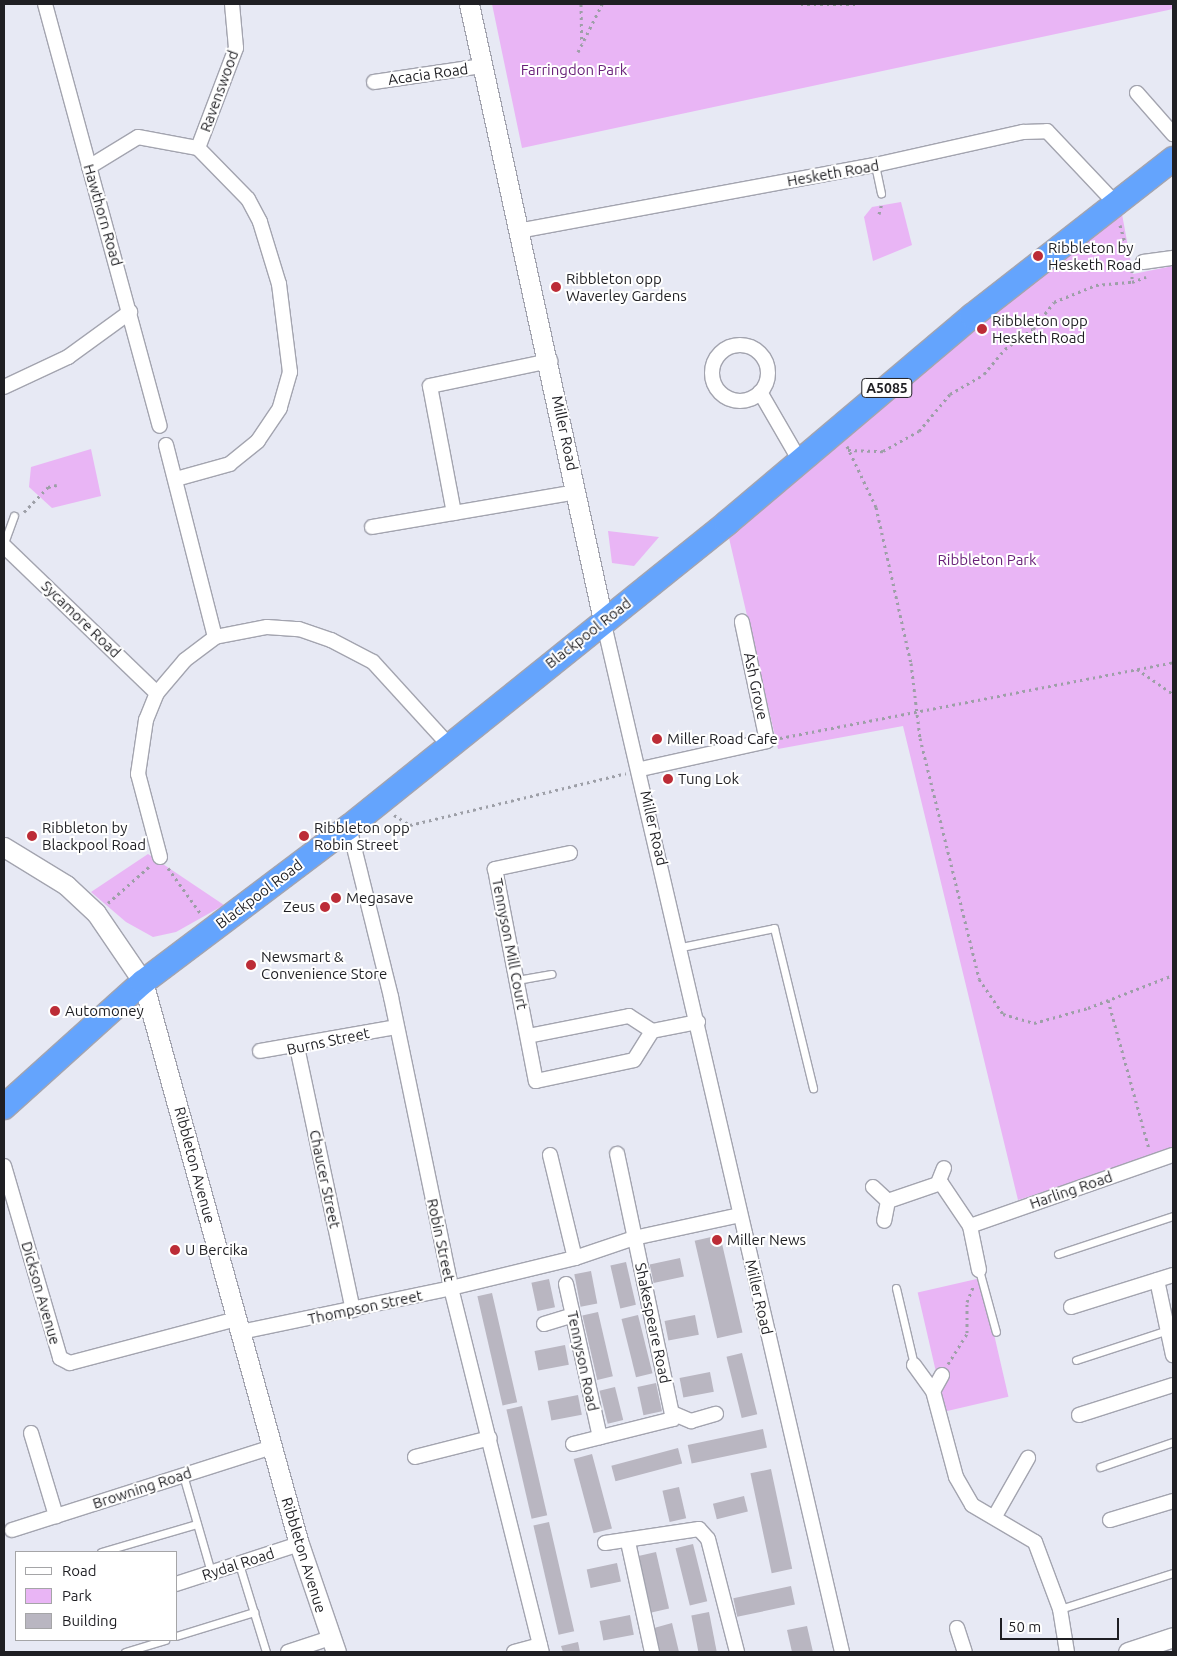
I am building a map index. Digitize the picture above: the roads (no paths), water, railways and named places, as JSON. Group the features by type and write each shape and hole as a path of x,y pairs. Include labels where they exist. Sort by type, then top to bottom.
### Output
{"highway":[{"name":"Blackpool Road","path":"4,1108 143,982 212,928 349,827 374,803 800,461 972,316 1117,211 1173,159"}],"main road":[{"name":"Miller Road","path":"469,4 518,231 550,361 604,620"},
{"name":"Ribbleton Avenue","path":"4,847 66,884 96,913 143,982 299,1544 333,1645"},
{"path":"1128,1652 1173,1636"}],"street":[{"name":"Hawthorn Road","path":"45,4 160,426"},
{"name":"Ravenswood","path":"198,148 236,48 232,4"},
{"name":"Acacia Road","path":"374,82 483,66"},
{"path":"1137,92 1173,134"},
{"name":"Hesketh Road","path":"518,231 875,165 1023,132 1047,132 1117,211"},
{"path":"90,167 138,137 198,148 224,170 260,222 279,284 290,372 280,408 258,441 230,464 176,479"},
{"path":"1143,262 1173,258"},
{"path":"4,387 68,357 130,312"},
{"path":"732,345 754,348 768,373 760,392 742,401 724,396 712,379 716,356 732,345"},
{"path":"454,513 430,386 550,361"},
{"path":"760,392 800,461"},
{"path":"166,445 215,637"},
{"path":"372,527 577,492"},
{"name":"Sycamore Road","path":"4,544 158,693"},
{"name":"Miller Road","path":"604,620 641,769 740,1215 842,1652"},
{"name":"Ash Grove","path":"641,769 767,740 742,622"},
{"path":"160,857 138,774 146,720 158,693 185,660 215,637 267,627 299,629 331,640 373,662 448,744"},
{"name":"Robin Street","path":"349,827 396,1027 451,1288 490,1438 541,1649"},
{"name":"Tennyson Mill Court","path":"570,853 495,869 536,1081 634,1060 652,1031"},
{"path":"528,1036 629,1016 652,1031 698,1022"},
{"name":"Burns Street","path":"260,1051 297,1047 396,1027"},
{"name":"Chaucer Street","path":"297,1047 353,1310"},
{"name":"Shakespeare Road","path":"616,1154 672,1412"},
{"path":"550,1155 576,1258"},
{"name":"Harling Road","path":"970,1226 1173,1155"},
{"name":"Dickson Avenue","path":"4,1166 60,1358 70,1363 239,1326"},
{"path":"888,1201 938,1183 944,1168"},
{"path":"938,1183 946,1188 970,1226 979,1270"},
{"path":"873,1187 888,1201"},
{"path":"884,1221 888,1201"},
{"name":"Thompson Street","path":"239,1326 353,1310 576,1258 634,1238 740,1215"},
{"path":"1071,1307 1173,1275"},
{"path":"1157,1280 1171,1329 1173,1355"},
{"name":"Tennyson Road","path":"566,1284 600,1438"},
{"path":"544,1324 573,1315"},
{"path":"914,1366 933,1391 956,1477 972,1505 995,1516 1035,1542 1060,1609 1067,1652"},
{"path":"933,1391 942,1375"},
{"path":"1079,1415 1173,1386"},
{"path":"672,1412 691,1421 716,1414"},
{"path":"573,1444 673,1419 672,1412"},
{"path":"30,1433 56,1516"},
{"path":"415,1457 490,1438"},
{"name":"Browning Road","path":"12,1530 272,1447"},
{"path":"995,1516 1028,1458"},
{"path":"1110,1520 1173,1501"},
{"path":"605,1543 628,1542 699,1529 708,1539 737,1652"},
{"path":"628,1542 652,1652"},
{"name":"Rydal Road","path":"178,1583 299,1544"},
{"path":"957,1628 965,1652"},
{"path":"288,1652 333,1645"},
{"path":"514,1652 541,1649"}],"lane":[{"path":"875,165 881,193"},
{"path":"4,544 14,516"},
{"path":"681,947 774,928 814,1088"},
{"path":"517,980 551,974"},
{"path":"1058,1254 1173,1216"},
{"path":"979,1270 996,1332"},
{"path":"896,1288 914,1366"},
{"path":"1076,1360 1171,1329"},
{"path":"1100,1467 1173,1442"},
{"path":"184,1475 211,1572"},
{"path":"104,1551 198,1524"},
{"path":"238,1564 266,1652"},
{"path":"1060,1609 1173,1573"},
{"path":"178,1635 254,1612"},
{"path":"124,1652 162,1641"}],"place":[{"name":"Ribbleton by Hesketh Road","path":"1038,256"},
{"name":"Ribbleton opp Waverley Gardens","path":"556,287"},
{"name":"Ribbleton opp Hesketh Road","path":"982,329"},
{"name":"Miller Road Cafe","path":"657,739"},
{"name":"Tung Lok","path":"668,779"},
{"name":"Ribbleton by Blackpool Road","path":"32,836"},
{"name":"Ribbleton opp Robin Street","path":"304,836"},
{"name":"Megasave","path":"336,898"},
{"name":"Zeus","path":"325,907"},
{"name":"Newsmart & Convenience Store","path":"251,965"},
{"name":"Automoney","path":"55,1011"},
{"name":"Miller News","path":"717,1240"},
{"name":"U Bercika","path":"175,1250"}],"park label":[{"name":"Farringdon Park","path":"574,70"},
{"name":"Ribbleton Park","path":"987,560"}]}
